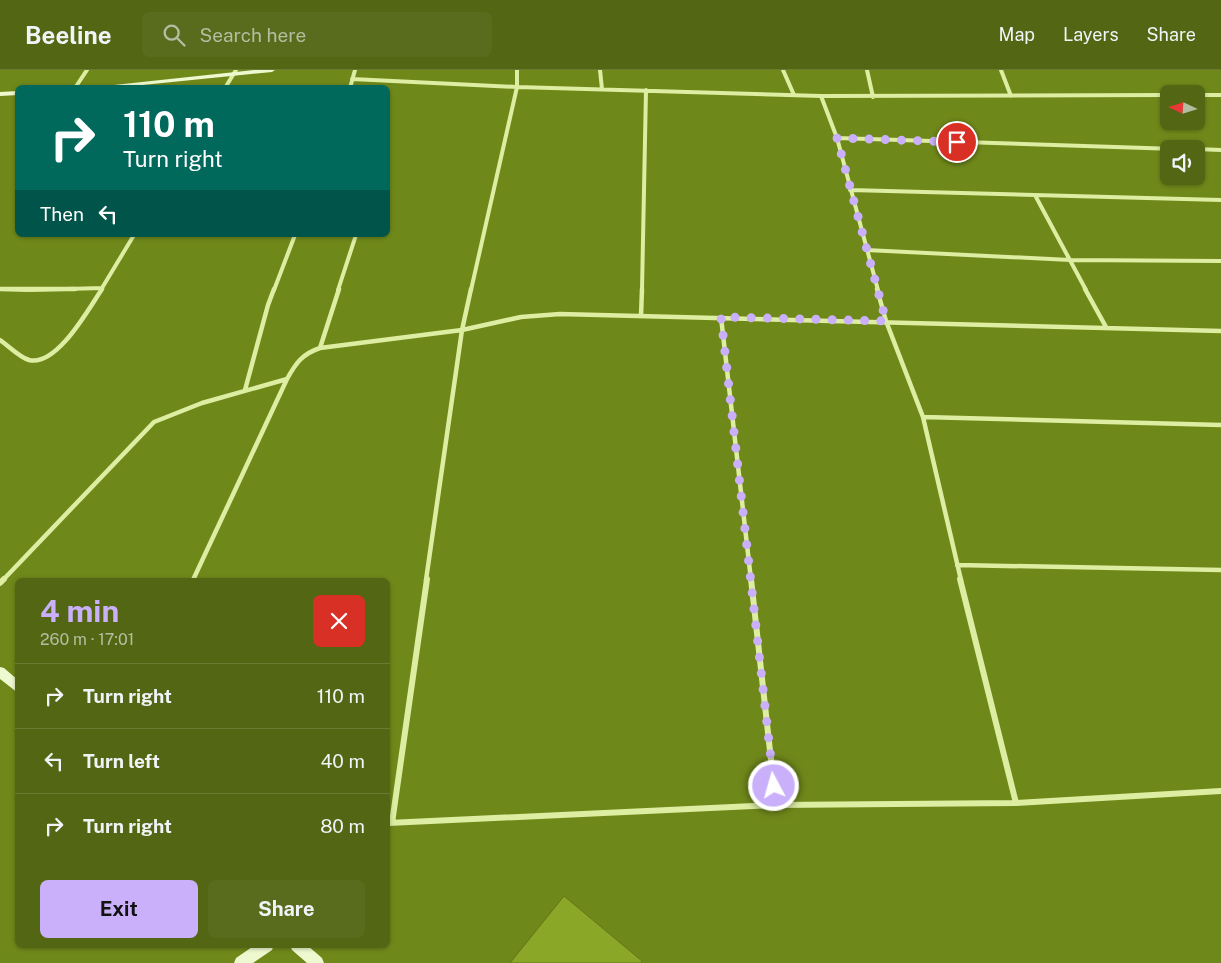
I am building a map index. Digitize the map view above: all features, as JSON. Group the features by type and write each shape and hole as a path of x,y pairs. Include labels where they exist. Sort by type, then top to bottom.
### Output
{"street":[{"path":"77,85 87,70"},
{"path":"116,85 235,72 272,70"},
{"path":"351,85 355,70"},
{"path":"518,70 517,87 462,330 390,823 776,805 1016,802 1221,791"},
{"path":"600,70 602,89"},
{"path":"783,70 794,95"},
{"path":"867,70 873,97"},
{"path":"1001,70 1011,96"},
{"path":"228,85 235,72"},
{"path":"352,79 517,87 821,96 1160,95"},
{"path":"641,316 646,90"},
{"path":"0,94 15,93"},
{"path":"1205,95 1221,95"},
{"path":"821,96 837,138 886,321 922,417 956,565 1016,802"},
{"path":"837,138 1160,148"},
{"path":"1205,149 1221,150"},
{"path":"850,190 1036,197 1221,200"},
{"path":"1036,197 1106,327"},
{"path":"0,340 30,360 44,358 59,349 102,288 133,237"},
{"path":"245,390 268,305 294,237"},
{"path":"320,348 355,237"},
{"path":"866,250 1070,260 1221,260"},
{"path":"0,289 102,288"},
{"path":"194,578 287,379 300,357 306,352 320,348 462,330 521,317 560,314 886,321 1221,332"},
{"path":"721,317 776,805"},
{"path":"0,583 154,422 245,390 287,379"},
{"path":"922,417 1221,425"},
{"path":"956,565 1221,570"},
{"path":"0,672 15,685"},
{"path":"241,963 263,948"},
{"path":"300,948 318,963"}],"building":[{"path":"564,896 642,961 641,963 510,963"}],"route":[{"path":"774,786 721,317 886,321 837,138 957,142"}]}
